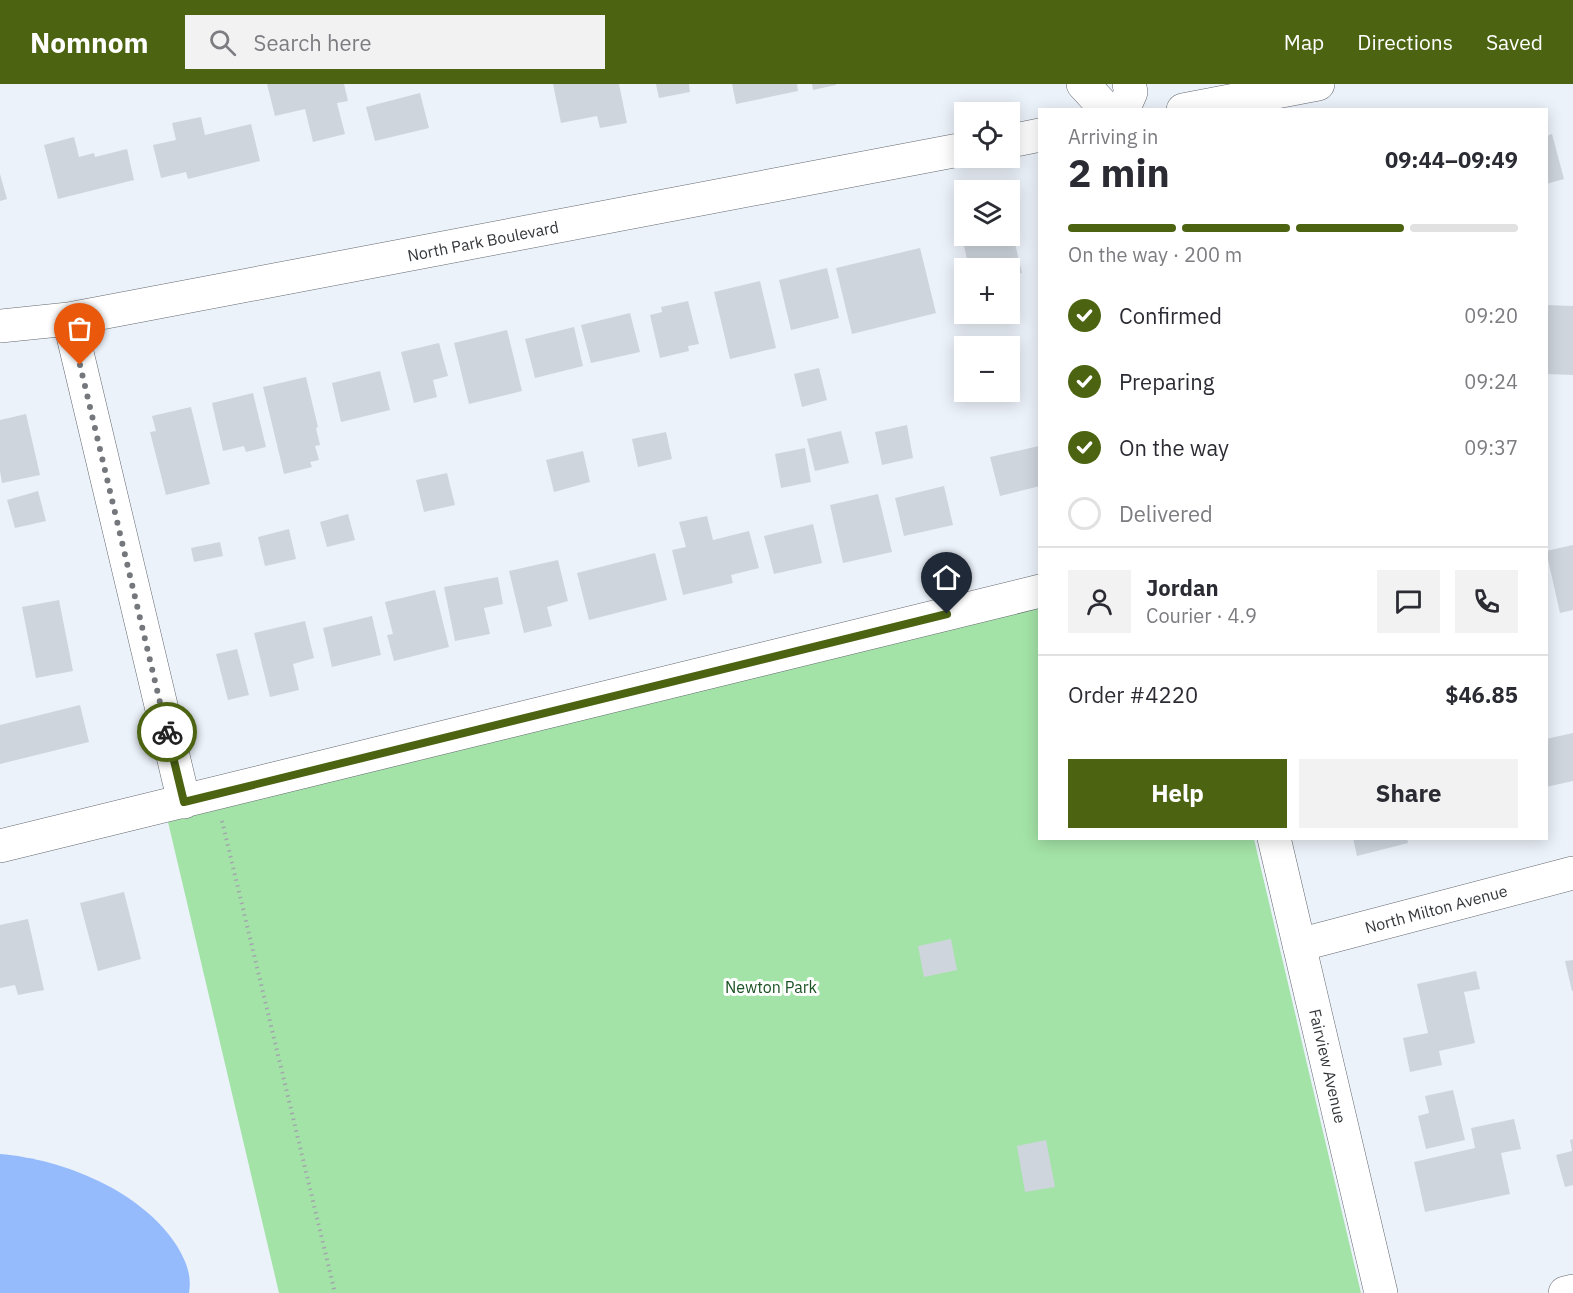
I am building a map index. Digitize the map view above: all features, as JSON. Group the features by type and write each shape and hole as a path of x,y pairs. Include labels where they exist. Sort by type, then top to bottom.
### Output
{"street":[{"path":"1083,84 1105,108"},
{"path":"1124,108 1131,92 1129,84"},
{"path":"1193,108 1318,84"},
{"path":"1020,139 1038,135"},
{"name":"North Park Boulevard","path":"0,326 69,319 954,151"},
{"path":"69,319 184,802"},
{"path":"0,846 1038,591"},
{"name":"Fairview Avenue","path":"1274,840 1381,1293"},
{"name":"North Milton Avenue","path":"1299,945 1573,873"},
{"path":"1565,1293 1573,1291"}],"path":[{"path":"220,814 335,1293"}],"green space":[{"name":"Newton Park","path":"1038,605 1038,840 1254,840 1361,1293 279,1293 168,822"}],"water":[{"path":"0,1154 24,1157 74,1171 99,1181 143,1209 162,1226 177,1246 189,1274 189,1293 0,1293"}],"building":[{"path":"267,84 344,84 348,101 337,103 345,134 313,142 305,109 275,116"},
{"path":"553,84 619,84 627,123 600,128 597,116 561,123"},
{"path":"656,84 689,84 690,92 659,98"},
{"path":"732,84 797,84 798,91 736,104"},
{"path":"812,84 836,84 836,85 813,90"},
{"path":"420,93 429,128 375,141 366,107"},
{"path":"201,117 205,135 251,124 260,161 188,179 186,172 161,178 153,145 176,140 172,123"},
{"path":"1552,134 1564,179 1548,183 1548,135"},
{"path":"74,137 79,157 94,153 95,157 127,149 134,180 58,199 44,145"},
{"path":"0,174 7,199 0,201"},
{"path":"964,246 1016,246 1018,258 967,258"},
{"path":"920,248 936,313 852,334 836,268"},
{"path":"827,268 839,318 791,330 779,280"},
{"path":"760,281 776,348 730,359 714,292"},
{"path":"688,301 699,344 688,346 689,351 660,358 650,315 662,312 661,307"},
{"path":"1548,305 1573,306 1573,375 1548,374"},
{"path":"630,313 640,352 591,363 581,325"},
{"path":"574,327 583,366 535,378 525,339"},
{"path":"507,330 522,391 469,404 454,343"},
{"path":"439,343 448,376 433,380 437,397 414,403 401,352"},
{"path":"819,368 827,400 802,407 794,374"},
{"path":"380,371 390,410 341,422 332,383"},
{"path":"306,377 318,427 316,428 320,445 315,446 319,460 310,462 312,467 284,474 263,387"},
{"path":"253,393 266,447 246,452 244,446 223,451 212,403"},
{"path":"191,407 210,484 166,495 150,432 156,431 152,416"},
{"path":"26,414 40,475 2,483 0,420"},
{"path":"907,425 913,458 882,465 875,432"},
{"path":"841,431 849,463 815,471 807,439"},
{"path":"666,432 672,459 638,467 632,439"},
{"path":"1038,446 1038,486 1000,496 990,457"},
{"path":"805,448 811,482 781,488 775,454"},
{"path":"583,451 590,482 554,492 546,460"},
{"path":"447,473 455,505 424,512 416,480"},
{"path":"944,486 953,525 904,536 895,498"},
{"path":"38,491 46,521 15,528 7,500"},
{"path":"878,494 892,552 843,563 830,505"},
{"path":"348,514 355,540 327,547 320,522"},
{"path":"707,516 713,540 749,531 759,568 731,575 733,583 683,595 672,550 686,547 679,522"},
{"path":"813,524 822,563 774,574 764,536"},
{"path":"289,529 296,559 265,566 258,537"},
{"path":"220,542 223,556 194,562 191,548"},
{"path":"1573,545 1573,610 1560,613 1548,551"},
{"path":"655,553 667,600 589,620 577,573"},
{"path":"558,560 568,601 547,607 552,626 524,633 509,571"},
{"path":"498,577 503,604 484,608 490,634 455,641 444,587"},
{"path":"435,590 449,647 394,661 387,635 393,634 385,602"},
{"path":"59,600 73,671 36,678 22,607"},
{"path":"372,616 381,655 332,667 323,628"},
{"path":"305,621 314,658 293,664 299,690 270,697 254,633"},
{"path":"237,649 249,695 228,700 216,654"},
{"path":"80,705 89,742 0,764 0,725"},
{"path":"1573,733 1573,781 1548,787 1548,739"},
{"path":"1353,840 1407,840 1408,843 1357,856"},
{"path":"124,892 141,959 98,971 80,903"},
{"path":"28,919 44,990 18,995 15,985 0,988 0,925"},
{"path":"951,939 957,970 924,977 918,946"},
{"path":"1573,960 1573,991 1572,991 1565,961"},
{"path":"1476,971 1480,989 1464,992 1475,1043 1439,1051 1442,1065 1410,1072 1403,1038 1428,1033 1417,984"},
{"path":"1453,1090 1465,1140 1426,1149 1418,1116 1429,1113 1425,1096"},
{"path":"1514,1119 1521,1149 1501,1153 1510,1194 1425,1212 1414,1162 1475,1148 1471,1128"},
{"path":"1573,1139 1573,1185 1565,1187 1556,1155 1572,1151 1570,1140"},
{"path":"1046,1140 1055,1187 1025,1192 1017,1146"}],"way so far":[{"path":"80,365 167,732"}],"route":[{"path":"167,732 184,802 947,614"}]}
